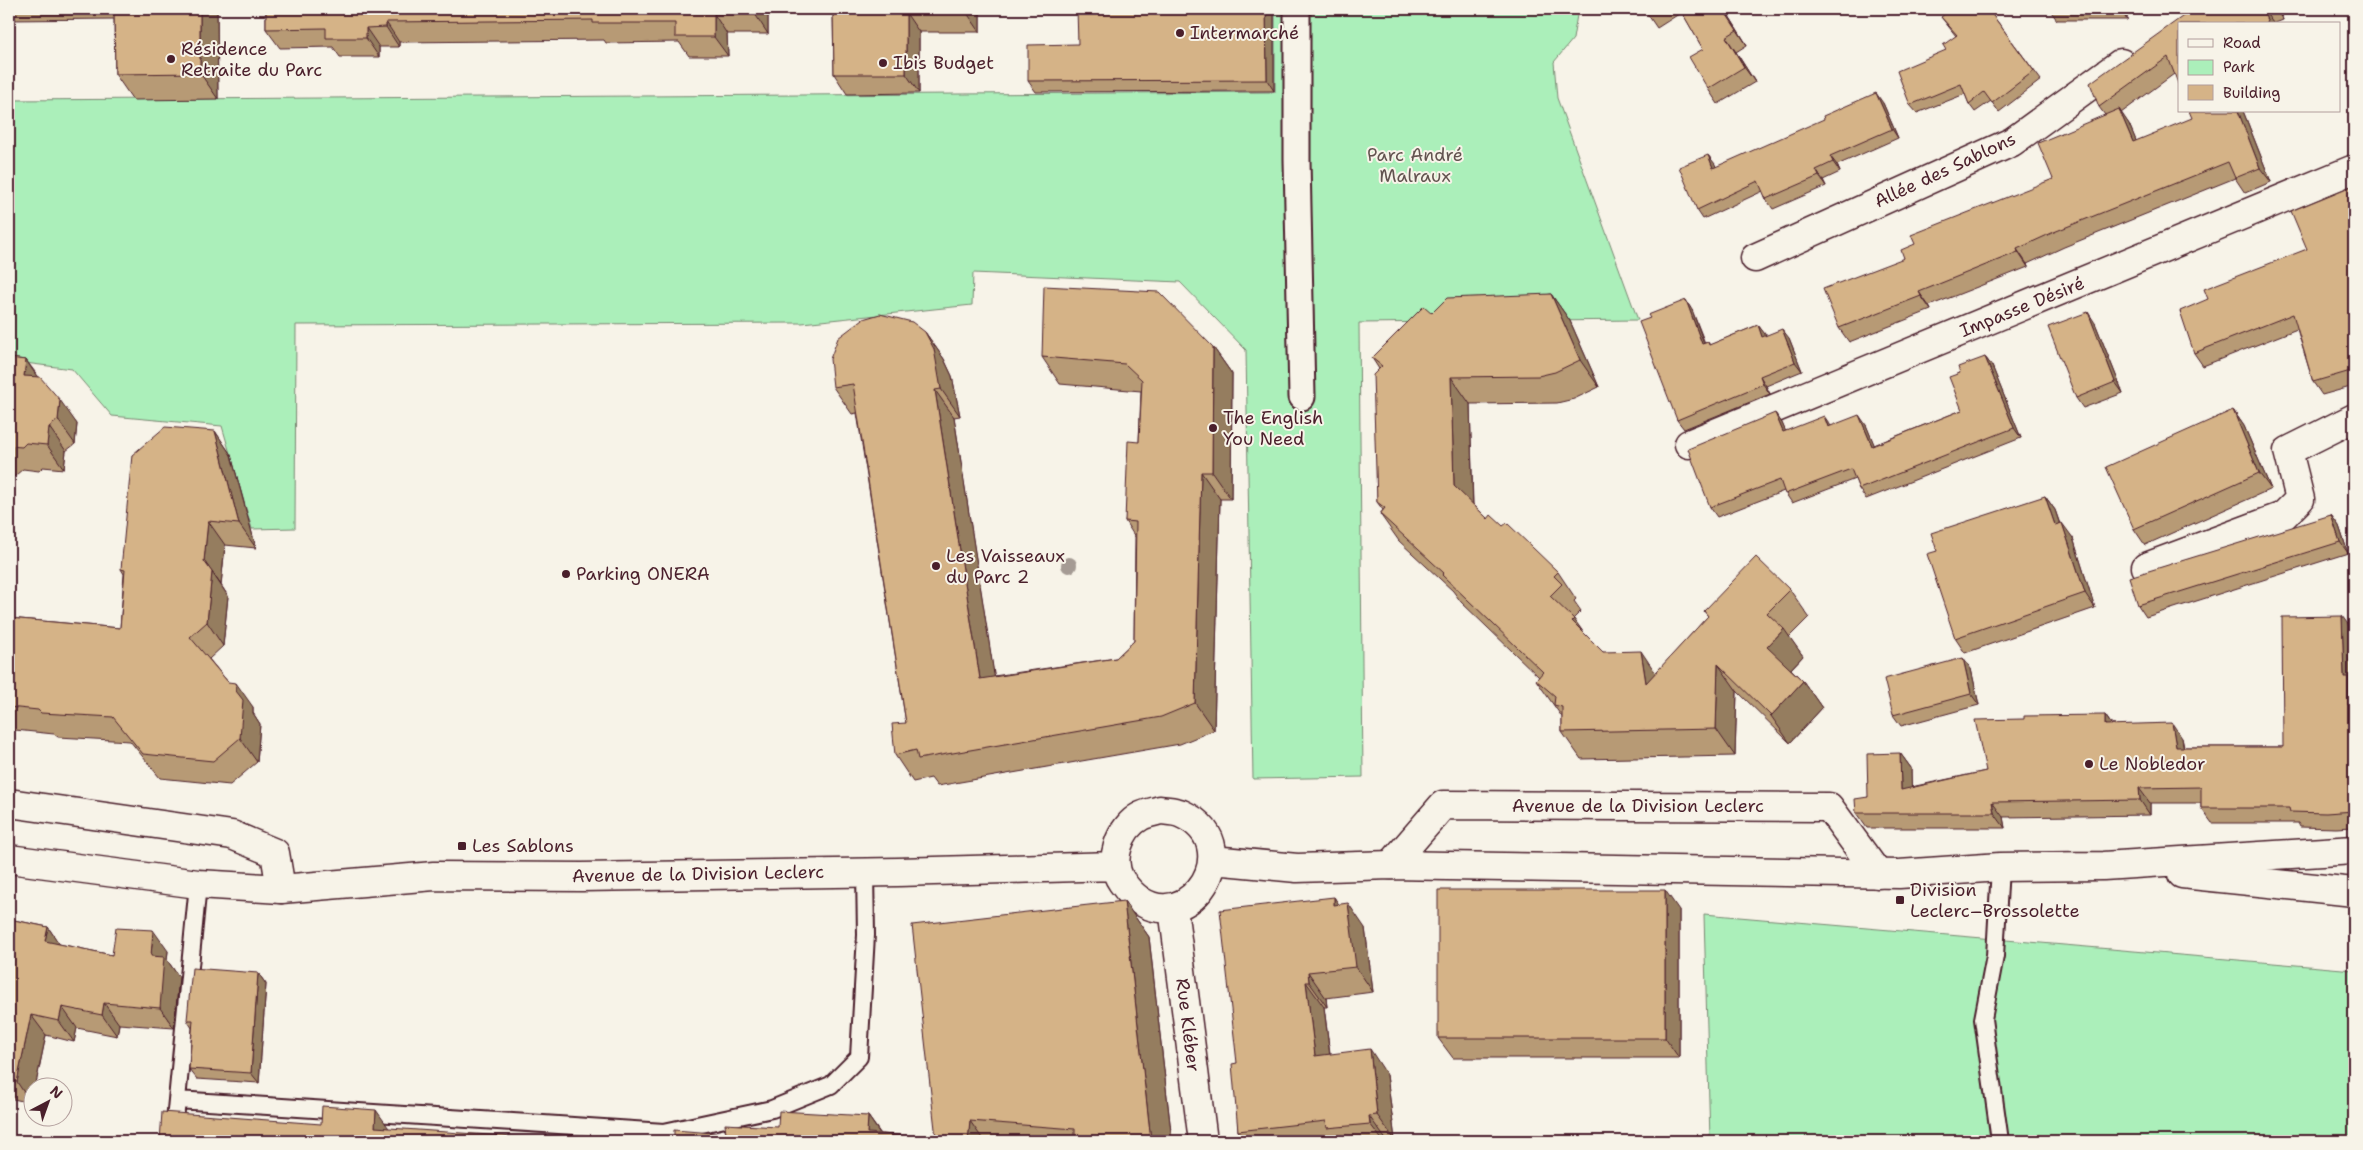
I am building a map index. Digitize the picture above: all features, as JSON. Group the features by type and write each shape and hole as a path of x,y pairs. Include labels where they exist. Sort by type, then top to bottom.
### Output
{"street":[{"path":"1297,9 1297,160 1302,397"},
{"name":"Allée des Sablons","path":"1755,258 2012,142 2140,49"},
{"name":"Impasse Désiré","path":"1689,444 2354,169"},
{"path":"2146,566 2283,516 2300,499 2288,451 2354,418"},
{"path":"9,803 232,835 275,853 281,888"},
{"name":"Avenue de la Division Leclerc","path":"1391,865 1443,805 1829,807 1878,874"},
{"path":"1160,810 1180,813 1195,821 1208,837 1213,860 1206,883 1191,899 1173,908 1151,905 1134,897 1120,880 1116,866 1118,846 1127,828 1141,816 1160,810"},
{"path":"1213,860 1297,868 1391,865 1878,874 2000,868 2103,866 2354,850"},
{"name":"Avenue de la Division Leclerc","path":"9,859 198,884 281,888 434,876 582,877 1116,866"},
{"path":"2103,866 2354,892"},
{"name":"Rue Kléber","path":"1173,908 1203,1141"}],"lane":[{"path":"2000,868 1996,956 1983,1018 2000,1141"},
{"path":"177,1100 664,1132 772,1109 831,1085 859,1057 866,935 865,872"},
{"path":"173,1141 198,884"}],"green space":[{"name":"Parc André Malraux","path":"1275,9 1578,9 1573,39 1554,62 1557,98 1638,320 1359,323 1363,777 1253,779 1246,350 1180,282 973,273 972,305 802,323 296,325 295,528 252,529 222,426 112,416 72,369 9,361 9,100 1275,92"},
{"path":"1704,914 2354,970 2354,1141 1710,1141"}],"building":[{"path":"114,9 200,9 200,73 115,74"},
{"path":"266,9 755,9 755,14 714,14 714,37 675,37 675,23 593,23 593,20 386,22 386,27 366,28 366,38 326,38 326,28 266,29"},
{"path":"833,9 966,9 967,13 906,13 906,74 834,74"},
{"name":"Intermarché","path":"1077,9 1266,9 1267,80 1028,81 1028,45 1078,44"},
{"path":"1644,9 1654,9 1646,14"},
{"path":"1680,9 1723,9 1737,30 1726,37 1744,67 1708,89 1689,57 1703,49"},
{"path":"1951,9 1988,9 2034,71 1992,103 1984,92 1969,104 1961,84 1910,105 1897,71 1946,50 1943,45 1957,35 1941,17"},
{"path":"2193,9 2263,9 2267,22 2178,22 2178,83 2168,57 2099,107 2090,83"},
{"path":"1876,93 1892,129 1830,156 1833,162 1816,170 1819,176 1766,199 1758,181 1697,210 1679,167 1708,155 1713,168 1824,119 1823,116"},
{"path":"2119,109 2133,142 2192,118 2189,112 2238,112 2260,168 2235,178 2228,162 2054,232 2017,249 2018,252 1919,292 1921,296 1839,328 1823,289 1904,258 1901,250 1915,244 1911,235 2053,179 2038,143"},
{"path":"2354,185 2354,370 2313,382 2293,314 2194,353 2180,311 2208,299 2204,289 2307,249 2291,211"},
{"name":"Les Vaisseaux du Parc 2","path":"1044,286 1159,292 1213,347 1212,472 1201,472 1195,703 1161,717 918,759 916,750 895,755 892,724 906,723 853,384 833,387 830,359 838,338 863,319 880,314 912,322 925,332 934,349 941,389 935,390 980,679 1116,658 1134,641 1136,522 1125,521 1128,441 1139,442 1142,380 1125,364 1042,357"},
{"path":"1551,294 1580,360 1555,372 1538,376 1451,377 1454,486 1488,519 1491,515 1503,526 1507,523 1558,572 1554,576 1562,584 1550,596 1574,619 1572,621 1603,652 1641,651 1646,683 1708,616 1704,611 1756,557 1790,590 1767,613 1784,629 1767,647 1803,681 1771,716 1718,664 1716,729 1562,732 1562,707 1554,705 1555,696 1536,680 1543,672 1442,575 1444,573 1380,514 1385,508 1377,502 1373,375 1382,366 1372,358 1424,306 1432,313 1447,298"},
{"path":"1686,300 1702,344 1708,342 1709,345 1758,325 1762,337 1782,329 1795,362 1760,376 1763,384 1677,420 1639,322 1650,318 1648,315"},
{"path":"2088,312 2115,382 2076,398 2048,327"},
{"path":"1985,357 2014,428 1859,489 1851,469 1785,494 1780,480 1710,507 1688,449 1775,413 1783,432 1824,416 1828,427 1859,415 1872,446 1962,410 1949,377 1960,373 1958,367"},
{"path":"9,358 26,360 24,376 40,377 60,400 58,420 49,427 47,445 26,443 22,447 9,446"},
{"path":"2233,410 2259,473 2134,529 2106,467"},
{"path":"165,427 215,431 239,524 208,521 204,561 212,572 207,622 190,637 228,682 236,683 236,691 243,700 240,738 213,761 143,754 113,717 41,713 38,710 9,707 9,618 120,628 125,570 121,569 132,455"},
{"path":"2045,496 2055,525 2062,523 2085,593 1955,638 1927,554 1937,551 1931,533"},
{"path":"2331,515 2340,542 2138,605 2129,577"},
{"path":"2342,616 2344,677 2348,677 2348,705 2351,705 2354,811 2326,813 2290,812 2289,808 2201,808 2201,787 2139,788 2140,800 1992,802 1994,813 1856,813 1855,799 1868,797 1867,754 1900,753 1901,790 1986,771 1975,720 2024,719 2024,716 2105,715 2105,725 2172,723 2176,747 2283,747 2282,617"},
{"path":"1963,658 1971,694 1893,715 1884,679"},
{"path":"1438,890 1665,890 1665,1038 1438,1038"},
{"path":"1334,897 1334,905 1348,903 1356,967 1308,972 1309,982 1306,982 1315,1056 1370,1049 1377,1115 1369,1116 1370,1124 1327,1128 1326,1121 1238,1131 1232,1064 1237,1063 1220,910"},
{"path":"1124,901 1151,1141 1087,1141 1087,1139 1075,1138 1075,1129 970,1121 968,1141 674,1141 674,1130 726,1134 725,1124 778,1127 779,1111 868,1116 867,1133 936,1138 912,925"},
{"path":"9,919 48,927 45,941 112,955 116,928 153,930 151,956 164,957 160,1008 104,1003 102,1015 62,1007 59,1021 31,1015 17,1082 9,1081"},
{"path":"192,968 258,973 251,1073 189,1069 193,1020 187,1020"},
{"path":"322,1106 376,1110 375,1127 575,1141 160,1141 162,1112 321,1124"}],"place":[{"name":"Intermarché","path":"1180,33"},
{"name":"Résidence Retraite du Parc","path":"171,59"},
{"name":"Ibis Budget","path":"883,63"},
{"name":"The English You Need","path":"1213,428"},
{"name":"Les Vaisseaux du Parc 2","path":"936,566"},
{"name":"Parking ONERA","path":"566,574"},
{"name":"Le Nobledor","path":"2089,764"},
{"name":"Les Sablons","path":"462,846"},
{"name":"Division Leclerc–Brossolette","path":"1900,900"}]}
